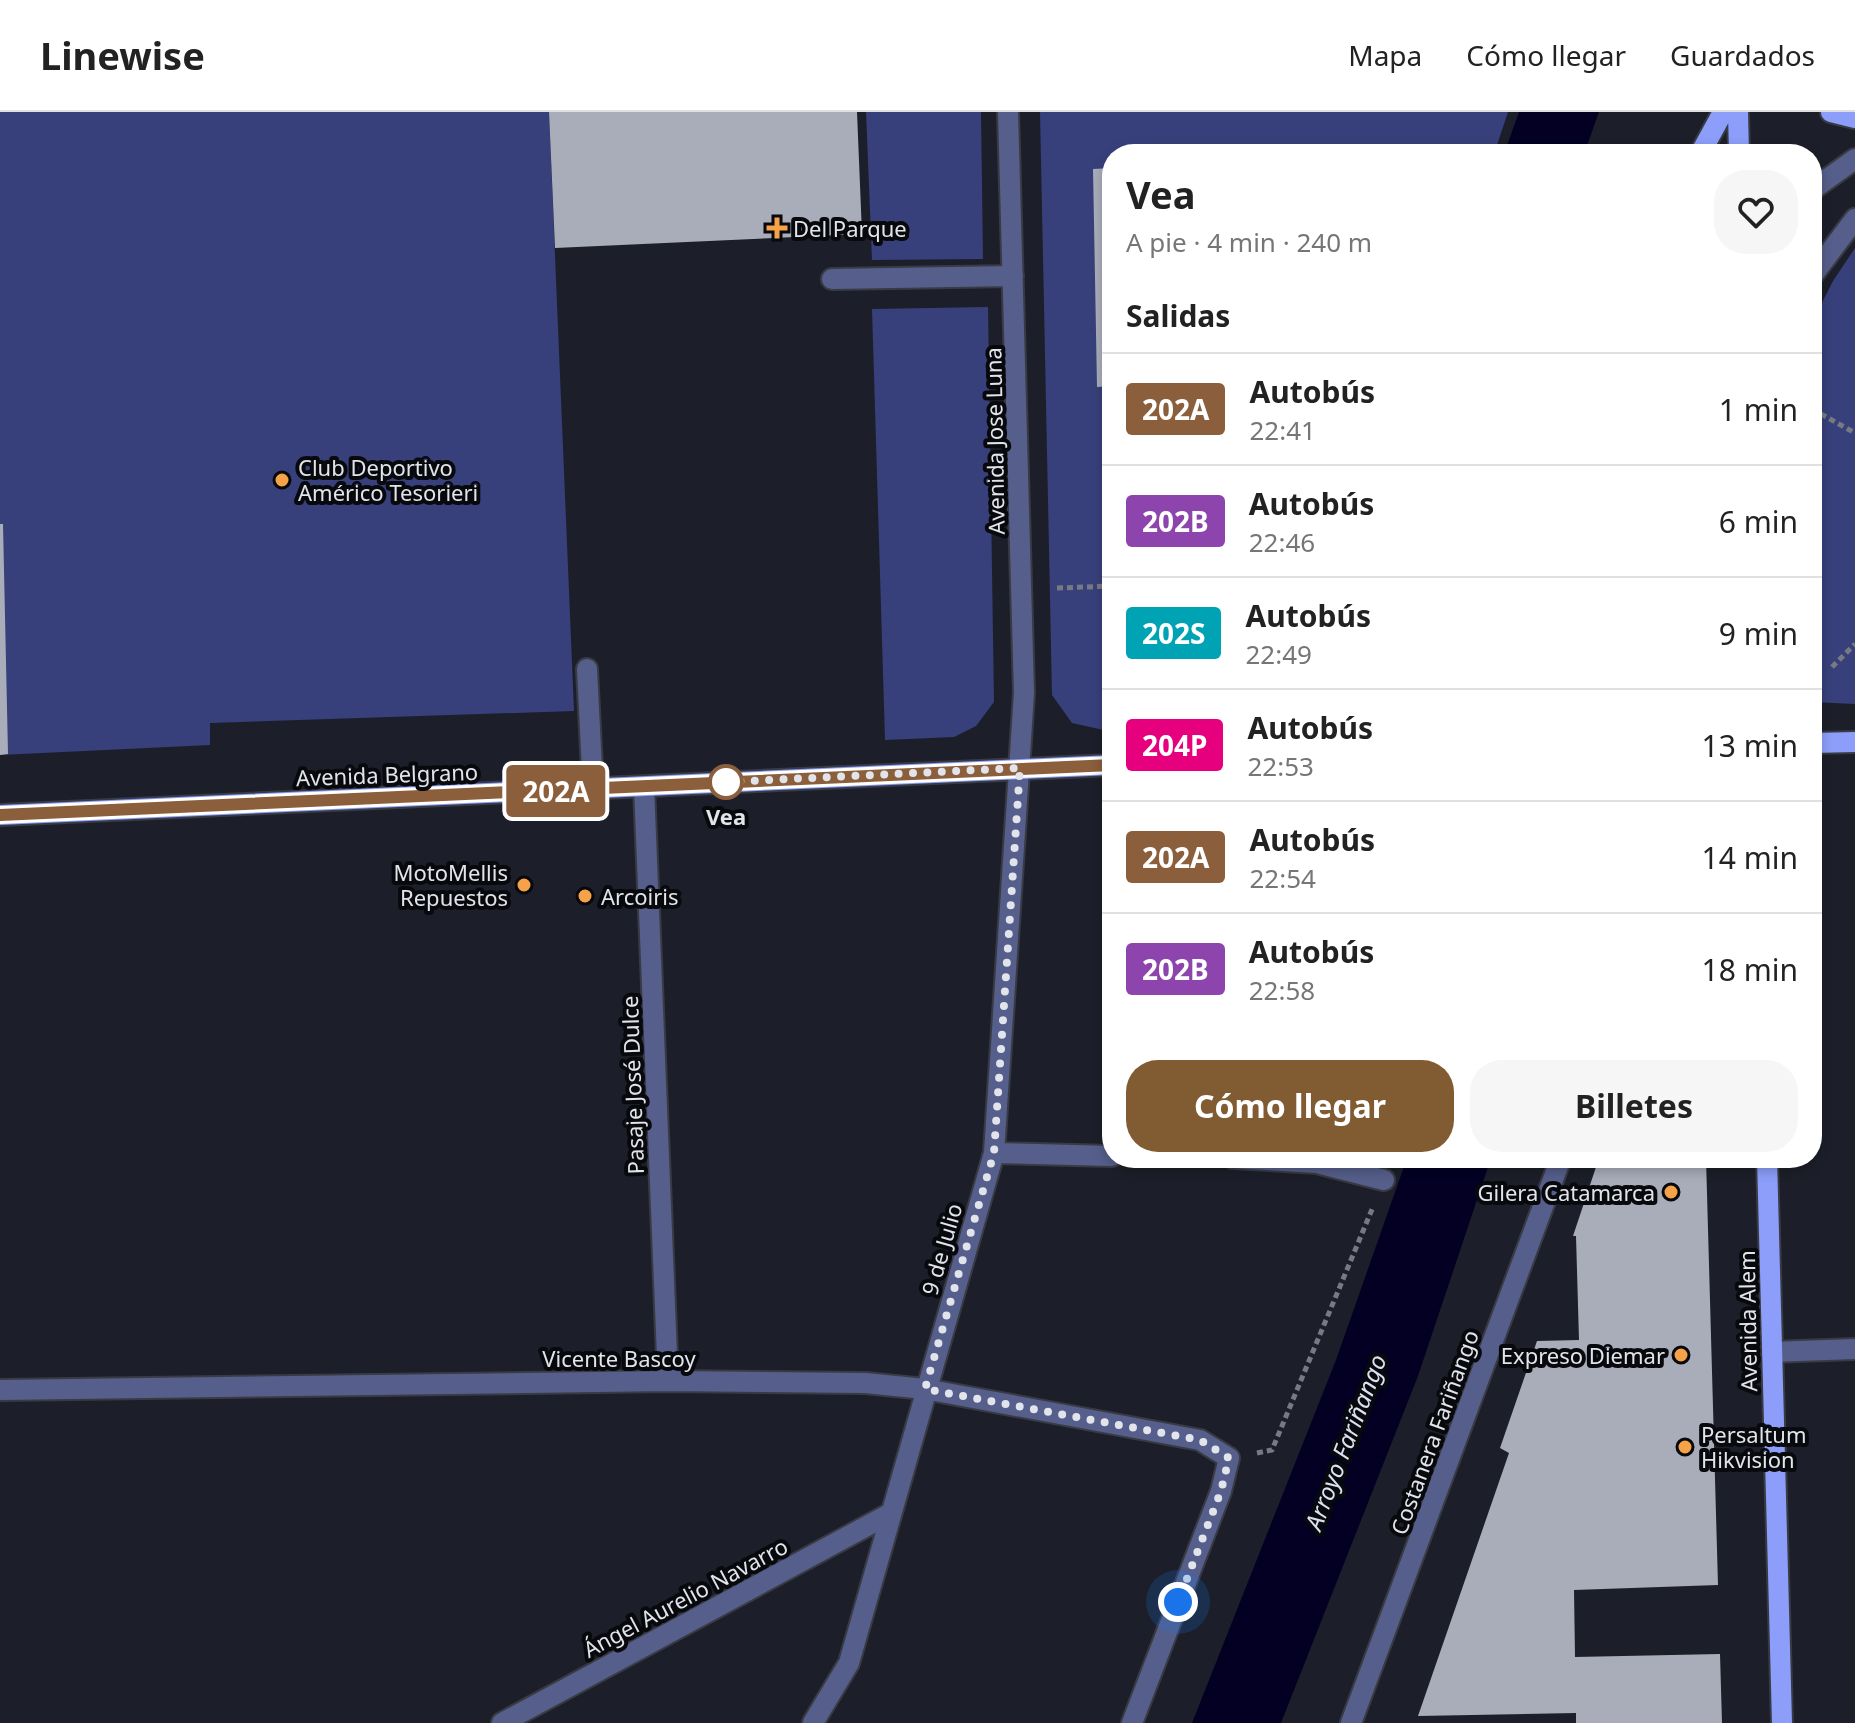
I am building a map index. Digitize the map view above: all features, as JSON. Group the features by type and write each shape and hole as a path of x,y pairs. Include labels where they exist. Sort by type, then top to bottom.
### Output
{"main road":[{"path":"1705,144 1723,112"},
{"path":"1738,112 1739,144"},
{"path":"1831,112 1855,118"},
{"path":"1822,743 1855,742"},
{"name":"Avenida Belgrano","path":"0,815 1102,765"},
{"name":"Avenida Alem","path":"1767,1168 1782,1723"}],"street":[{"name":"Avenida Jose Luna","path":"1008,112 1024,693 1020,768"},
{"path":"1822,183 1855,159"},
{"path":"1822,263 1855,219"},
{"path":"832,279 1013,276"},
{"path":"587,669 593,789"},
{"name":"9 de Julio","path":"813,1723 849,1663 994,1153 1020,768"},
{"name":"Pasaje José Dulce","path":"644,787 668,1381"},
{"path":"994,1153 1102,1156"},
{"path":"1337,1168 1384,1180"},
{"name":"Costanera Fariñango","path":"1351,1723 1557,1168"},
{"path":"1772,1352 1855,1349"},
{"name":"Vicente Bascoy","path":"0,1390 668,1381 865,1383 925,1389 1200,1440 1229,1458"},
{"path":"1132,1723 1221,1491 1229,1458"},
{"name":"Ángel Aurelio Navarro","path":"502,1723 891,1513"}],"path":[{"path":"1822,415 1855,433"},
{"path":"1057,588 1102,586"},
{"path":"1832,667 1855,644"},
{"path":"1229,1458 1272,1450 1384,1180"}],"shaded area":[{"name":"Club Deportivo Américo Tesorieri","path":"0,112 549,112 574,711 210,723 210,745 0,755"},
{"path":"866,112 981,112 983,259 872,260"},
{"path":"1040,112 1508,112 1497,144 1102,144 1102,730 1072,723 1052,695"},
{"path":"1855,248 1855,704 1822,702 1822,302"},
{"path":"988,307 994,702 976,726 954,737 885,740 872,309"}],"water":[{"path":"1519,112 1599,112 1588,144 1508,144"},
{"name":"Arroyo Fariñango","path":"1403,1168 1488,1168 1418,1376 1281,1723 1192,1723 1336,1360"}],"building":[{"path":"549,112 857,112 862,234 555,248"},
{"path":"1093,169 1102,169 1102,387 1097,387"},
{"path":"0,524 3,524 8,754 0,755"},
{"path":"1596,1168 1706,1168 1718,1585 1574,1590 1575,1657 1720,1654 1722,1723 1576,1723 1576,1713 1418,1716 1509,1453 1500,1448 1537,1341 1579,1340 1576,1236 1573,1236"}],"bus line":[{"name":"202A","path":"0,815 1102,765"}],"place":[{"name":"Del Parque","path":"777,228"},
{"name":"Club Deportivo Américo Tesorieri","path":"282,480"},
{"name":"Vea","path":"726,782"},
{"name":"MotoMellis Repuestos","path":"524,885"},
{"name":"Arcoiris","path":"585,896"},
{"name":"Gilera Catamarca","path":"1671,1192"},
{"name":"Expreso Diemar","path":"1681,1355"},
{"name":"Persaltum Hikvision","path":"1685,1447"}],"route":[{"path":"726,782 1020,768 994,1153 925,1389 1200,1440 1229,1458 1221,1491 1178,1602"}]}
